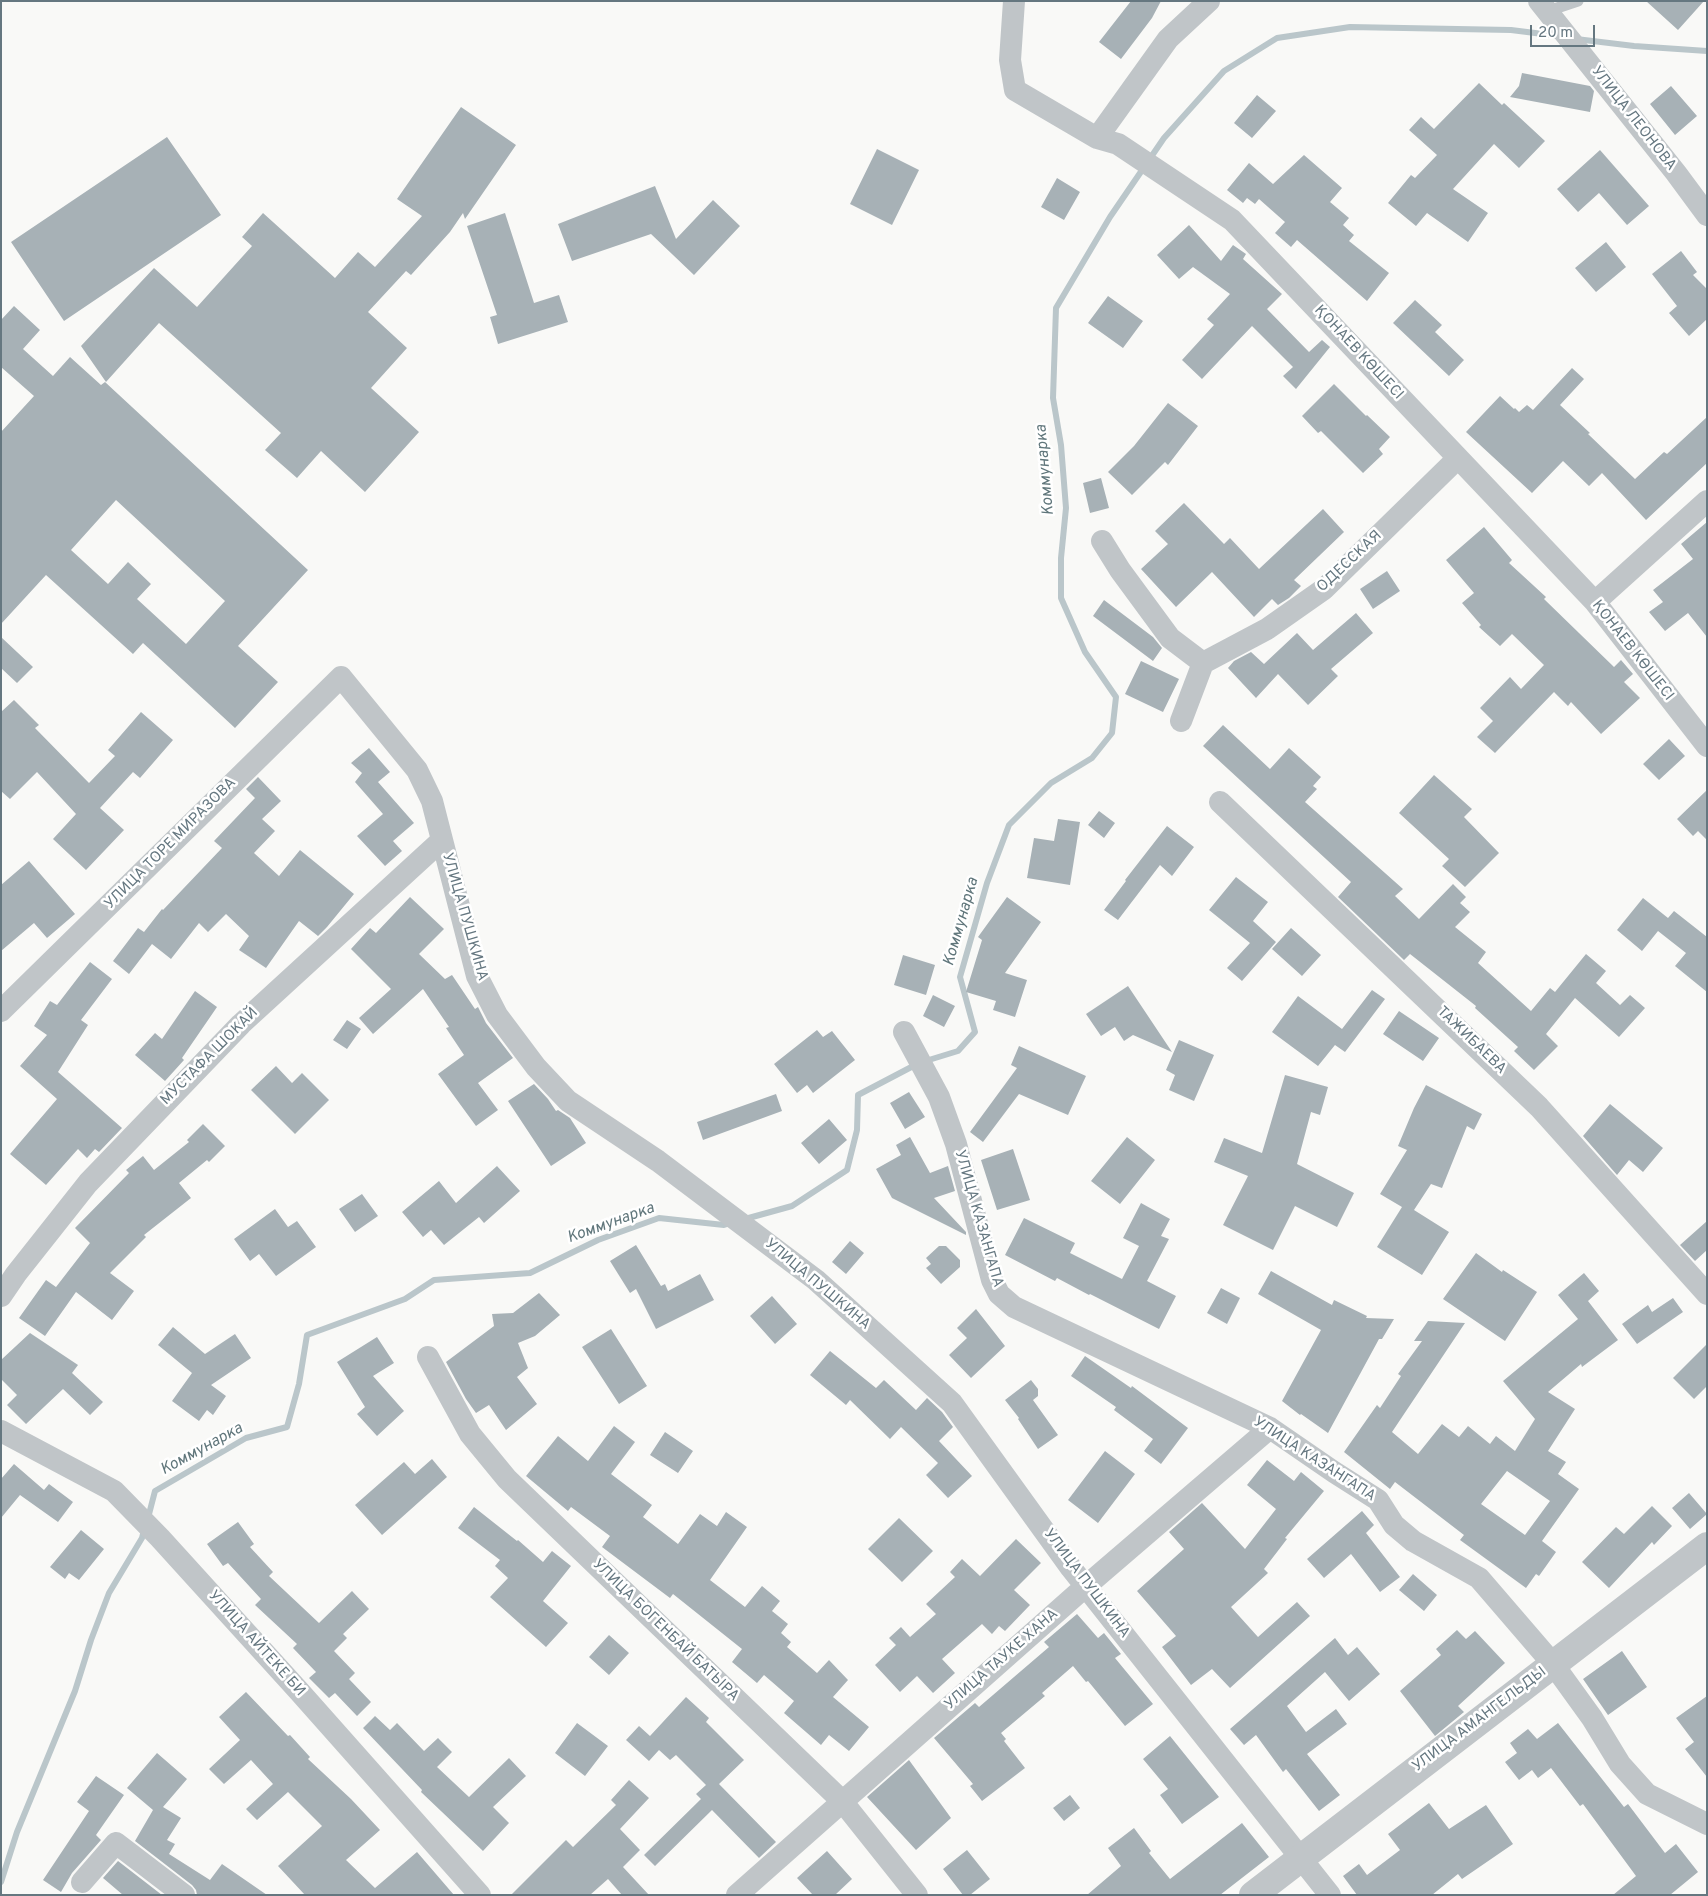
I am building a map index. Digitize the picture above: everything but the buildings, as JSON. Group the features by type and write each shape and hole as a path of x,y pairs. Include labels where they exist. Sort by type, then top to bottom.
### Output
{"street":[{"name":"ҚОНАЕВ КӨШЕСІ","path":"1014,1 1010,60 1015,90 1108,141 1232,220 1595,602 1707,746"},
{"path":"1108,141 1168,39 1209,1"},
{"name":"УЛИЦА ЛЕОНОВА","path":"1543,6 1707,214"},
{"name":"ОДЕССКАЯ","path":"1203,663 1266,629 1324,589 1458,458"},
{"path":"1595,602 1707,500"},
{"path":"1102,541 1120,570 1170,638 1203,663 1181,721"},
{"name":"УЛИЦА ПУШКИНА","path":"340,677 417,770 432,801 477,976 497,1015 536,1067 568,1101 658,1161 816,1280 952,1402 1086,1586 1330,1895"},
{"name":"УЛИЦА ТОРЕ МИРАЗОВА","path":"1,1011 340,677"},
{"name":"ТАЖИБАЕВА","path":"1220,802 1539,1107 1707,1294"},
{"name":"МУСТАФА ШОКАЙ","path":"1,1296 16,1274 88,1183 241,1024 442,840"},
{"name":"УЛИЦА КАЗАНГАПА","path":"904,1032 939,1097 956,1144 992,1280 998,1294 1014,1306 1044,1322 1270,1428 1378,1500 1394,1525 1413,1541 1479,1578 1554,1664 1592,1718 1620,1764 1648,1794 1707,1824"},
{"name":"УЛИЦА БОГЕНБАЙ БАТЫРА","path":"428,1357 470,1434 507,1479 842,1801 917,1895"},
{"name":"УЛИЦА ТАУКЕ ХАНА","path":"737,1895 1086,1586 1270,1428"},
{"name":"УЛИЦА АЙТЕКЕ БИ","path":"1,1431 114,1491 160,1538 480,1895"},
{"name":"УЛИЦА АМАНГЕЛЬДЫ","path":"1253,1895 1707,1546"},
{"path":"82,1882 116,1844 184,1895"}],"lane":[{"path":"1543,6 1578,1"}],"waterway":[{"name":"Коммунарка","path":"745,1219 792,1206 847,1170 857,1130 858,1095 919,1063 958,1051 975,1032 960,977 987,883 1009,825 1051,783 1092,758 1112,733 1116,697 1085,652 1061,598 1061,558 1066,508 1061,445 1053,398 1056,308 1110,217 1164,138 1224,71 1277,38 1350,27 1511,30 1559,36"},
{"name":"Коммунарка","path":"1576,39 1634,46 1707,51"},
{"name":"Коммунарка","path":"148,1518 155,1491 246,1438 287,1427 299,1384 307,1335 405,1299 434,1280 530,1273 598,1240 659,1218 724,1225 730,1223"},
{"name":"Коммунарка","path":"1,1882 17,1832 75,1691 91,1640 109,1593 142,1538 144,1530"}]}
